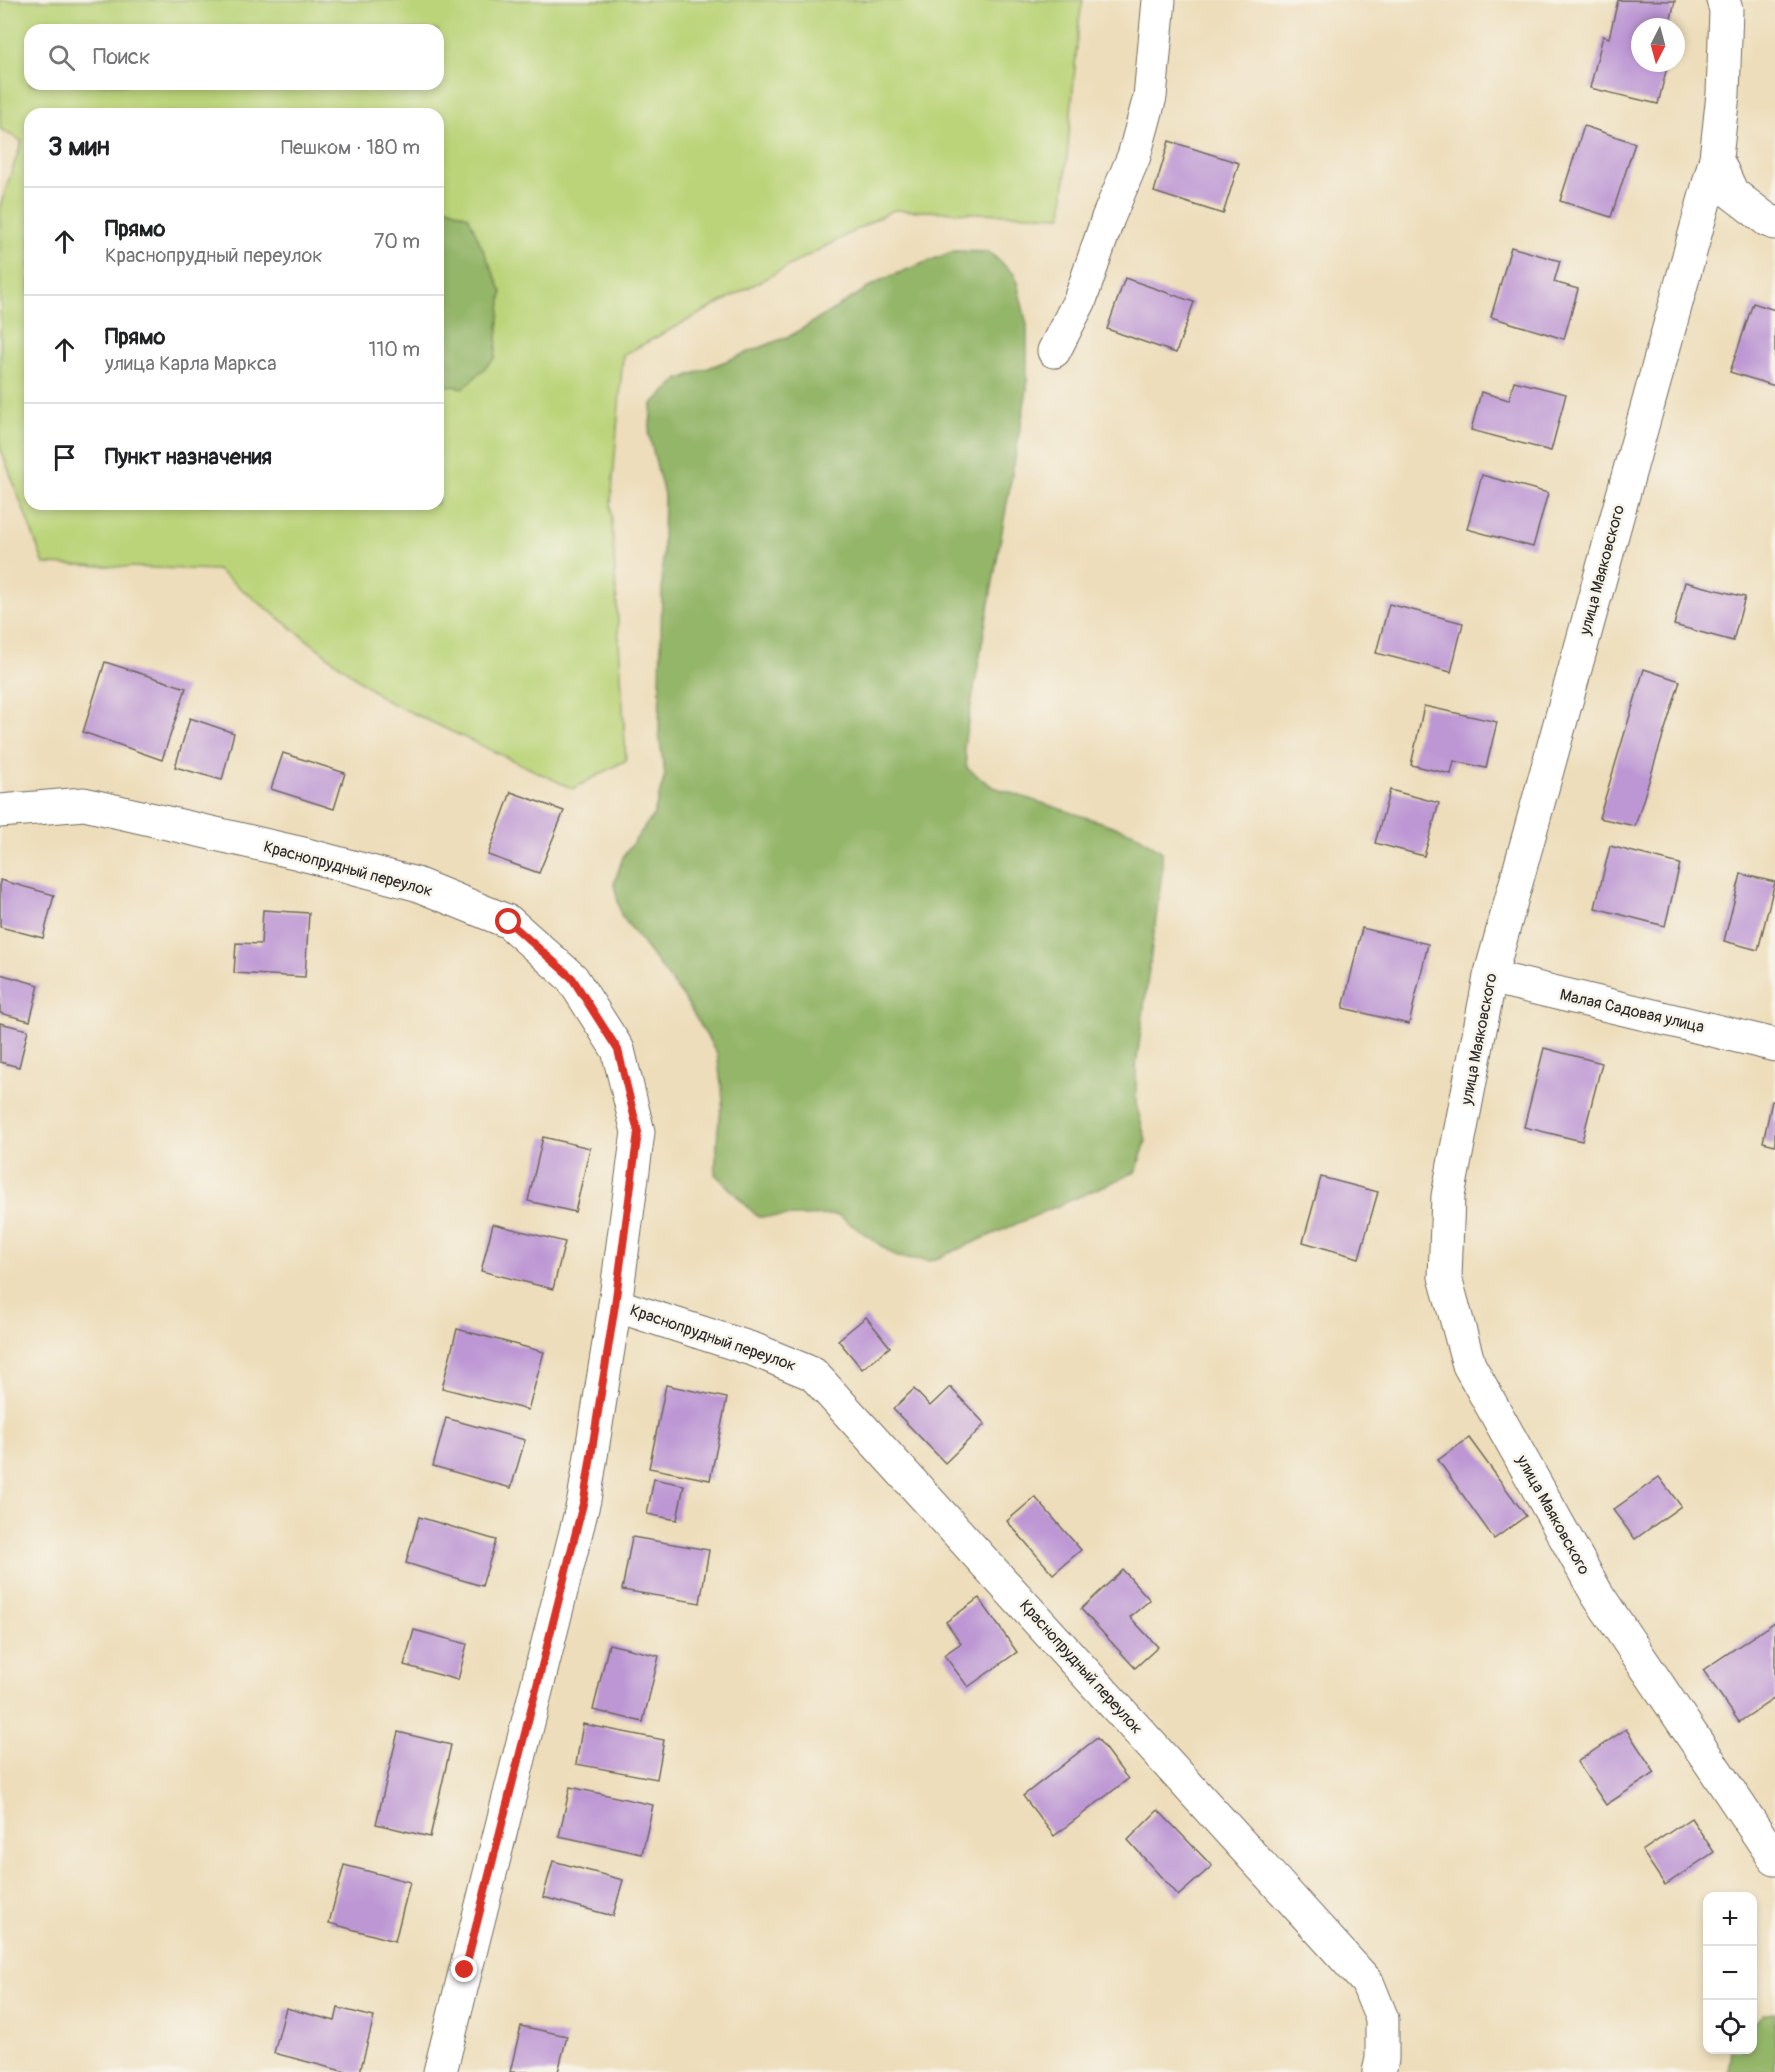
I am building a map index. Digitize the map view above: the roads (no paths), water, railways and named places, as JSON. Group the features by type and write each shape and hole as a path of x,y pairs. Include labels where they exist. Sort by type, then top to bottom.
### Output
{"street":[{"path":"1054,351 1080,300 1108,218 1134,156 1150,97 1159,0"},
{"name":"улица Маяковского","path":"1723,0 1726,10 1723,94 1716,158 1490,977 1448,1196 1445,1277 1469,1365 1597,1594 1775,1859"},
{"path":"1716,158 1732,194 1771,221"},
{"name":"Краснопрудный переулок","path":"0,811 84,804 288,851 416,884 509,922 572,978 618,1050 638,1132 615,1305 755,1350 813,1374 1368,1982 1382,2019 1382,2059 1378,2072"},
{"name":"Малая Садовая улица","path":"1490,977 1775,1045"},
{"path":"440,2072 584,1500 615,1305"}]}
